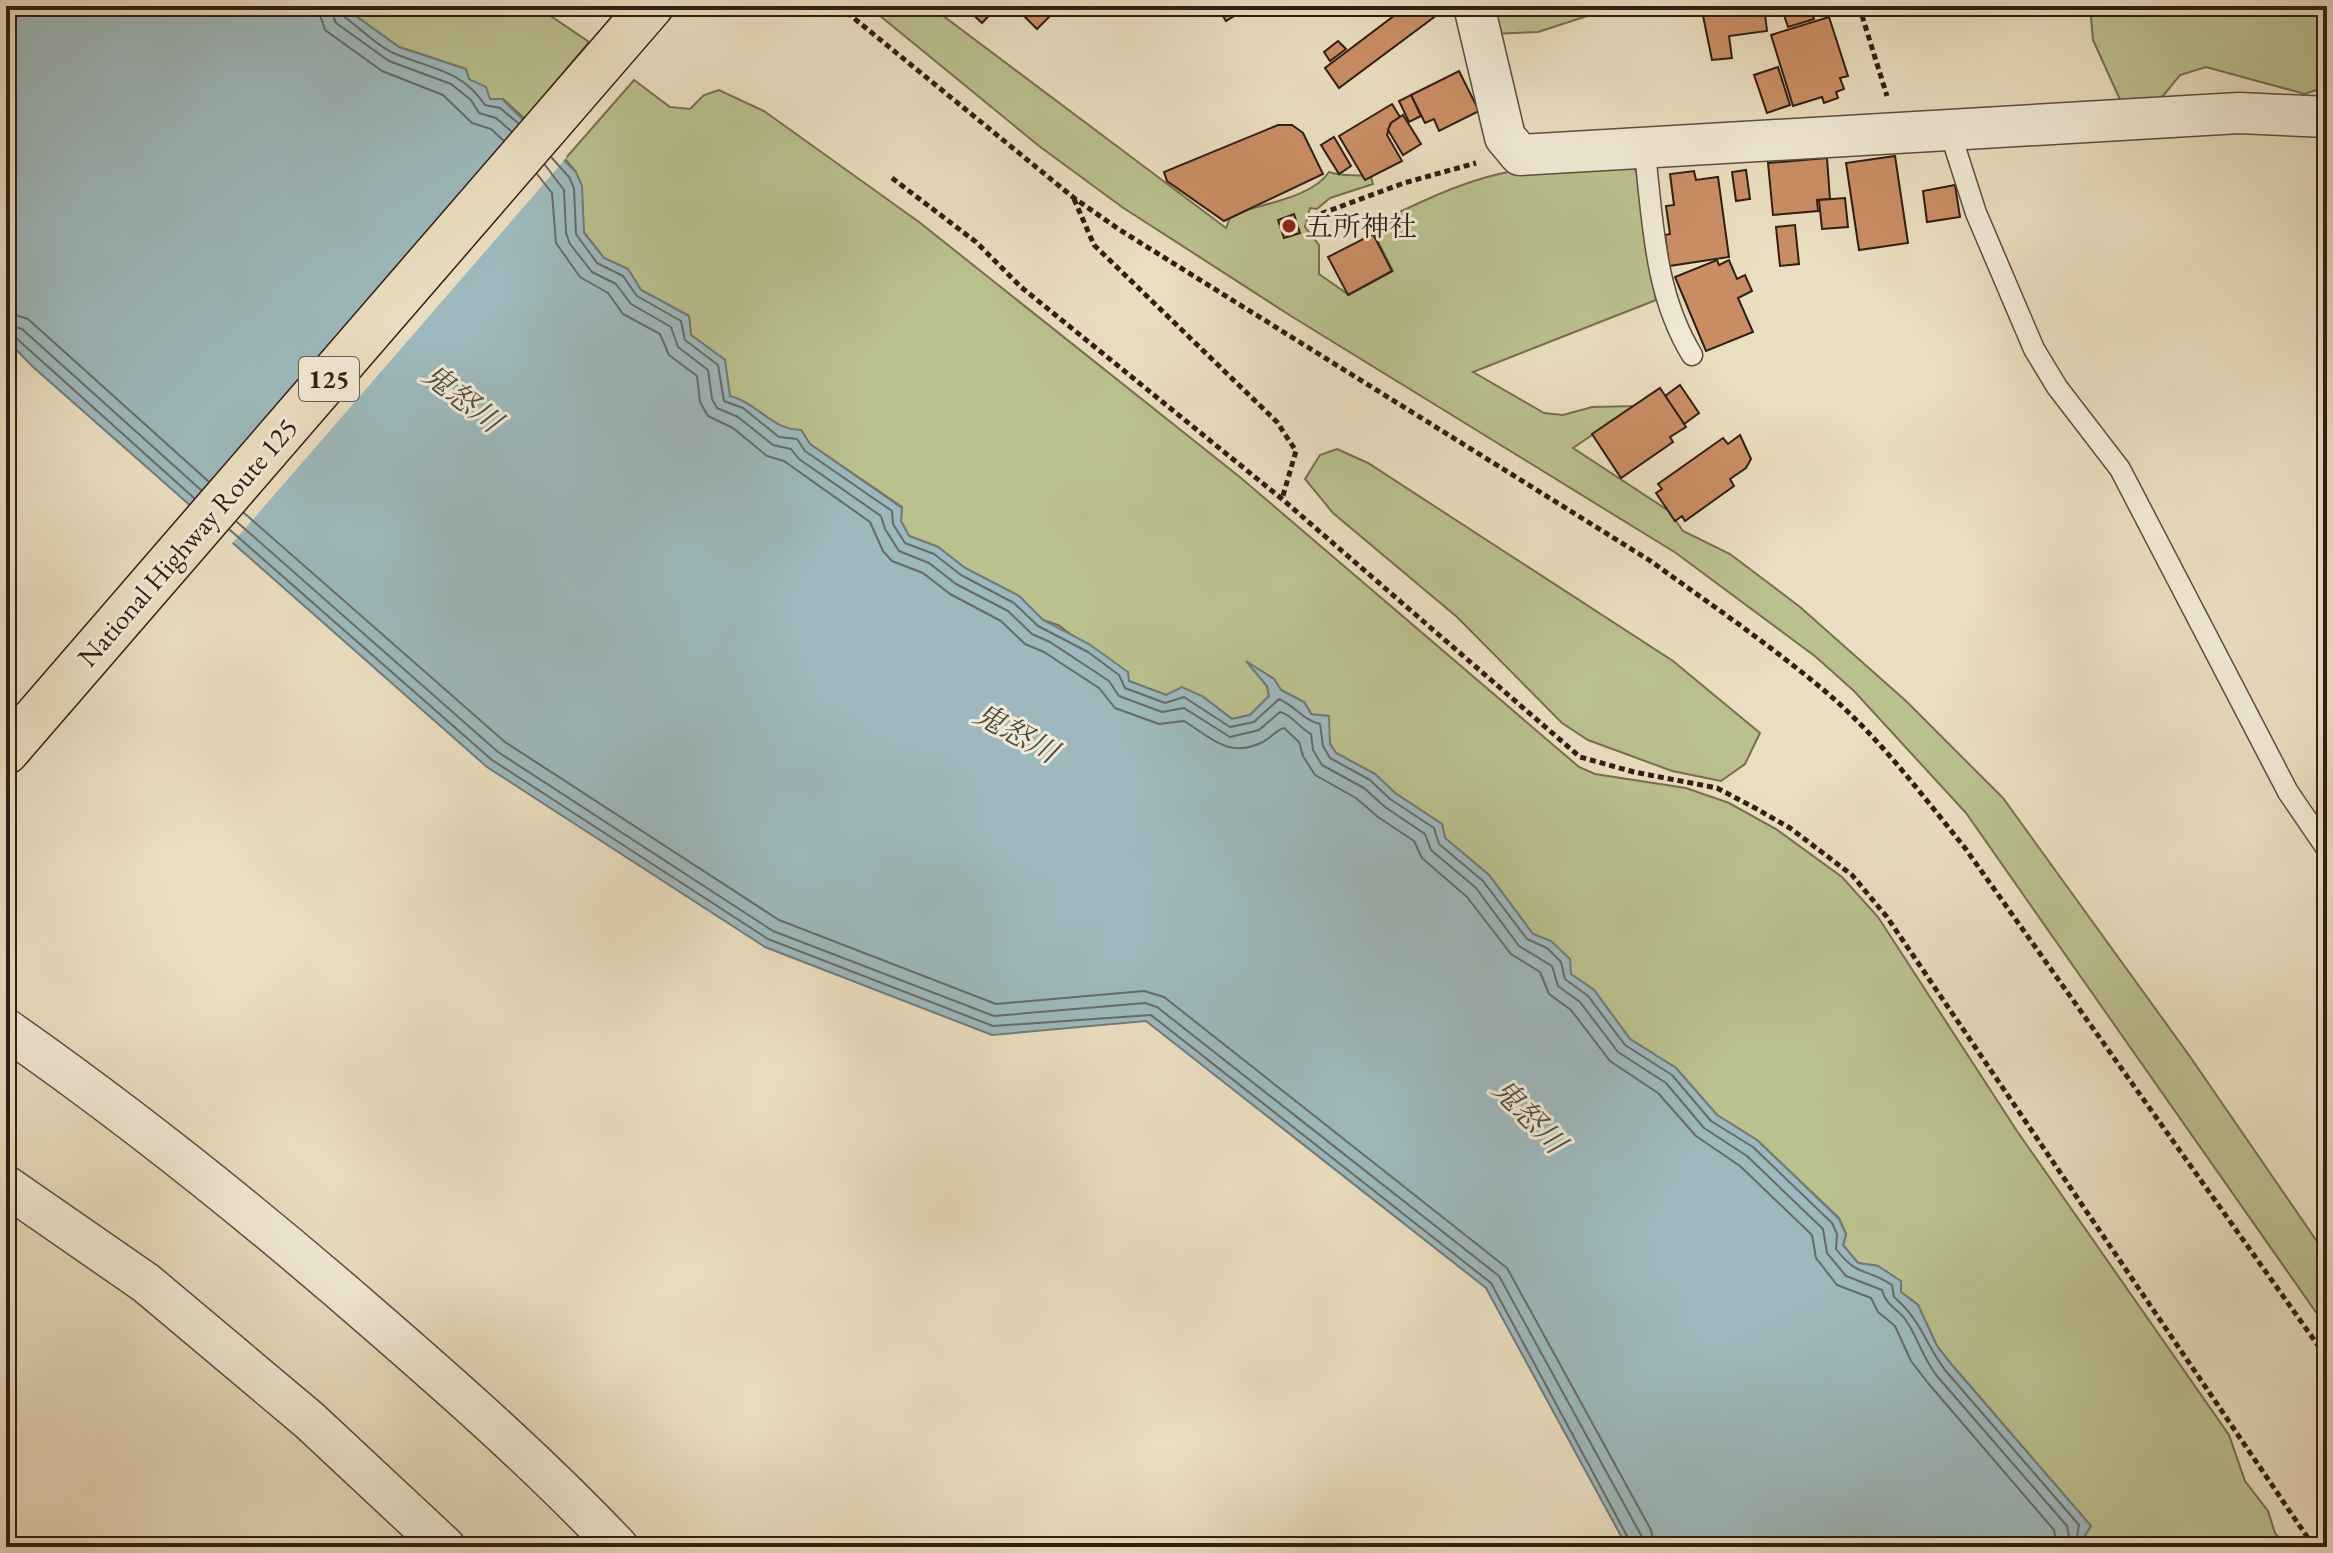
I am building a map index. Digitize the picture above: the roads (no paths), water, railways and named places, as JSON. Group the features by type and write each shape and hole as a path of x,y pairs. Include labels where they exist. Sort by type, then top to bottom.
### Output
{"highway":[{"name":"National Highway Route 125","path":"6,752 651,6"}],"street":[{"path":"1474,6 1505,137 1520,155 1644,145 2239,113 2327,117"},
{"path":"6,1029 73,1076 268,1228 459,1393 618,1547"},
{"path":"6,1186 146,1283 309,1420 445,1547"}],"lane":[{"path":"1949,129 1976,213 2034,349 2057,387 2120,469 2288,792 2327,849"},
{"path":"1644,145 1658,271 1678,332 1692,355"}],"water":[{"name":"鬼怒川","path":"6,6 342,6 399,47 466,69 469,79 486,87 490,99 502,99 576,172 582,186 584,233 604,258 628,269 641,290 689,316 691,335 725,360 730,396 749,404 781,426 801,430 810,444 902,508 901,521 909,536 938,547 965,568 1019,596 1043,620 1089,644 1128,672 1129,681 1166,695 1182,687 1202,696 1232,719 1250,715 1269,696 1267,686 1246,661 1274,679 1281,690 1304,702 1311,714 1329,716 1330,744 1336,753 1375,774 1395,793 1442,824 1445,838 1489,875 1533,934 1551,941 1570,959 1571,974 1594,990 1630,1039 1676,1068 1717,1115 1757,1140 1839,1219 1846,1234 1843,1245 1858,1263 1878,1266 1901,1281 1901,1292 1918,1305 1937,1346 2091,1526 2085,1535 2094,1547 1627,1547 1486,1288 1146,1021 992,1035 765,947 487,767 32,366 6,339"}],"place":[{"name":"五所神社","path":"1289,226"}]}
